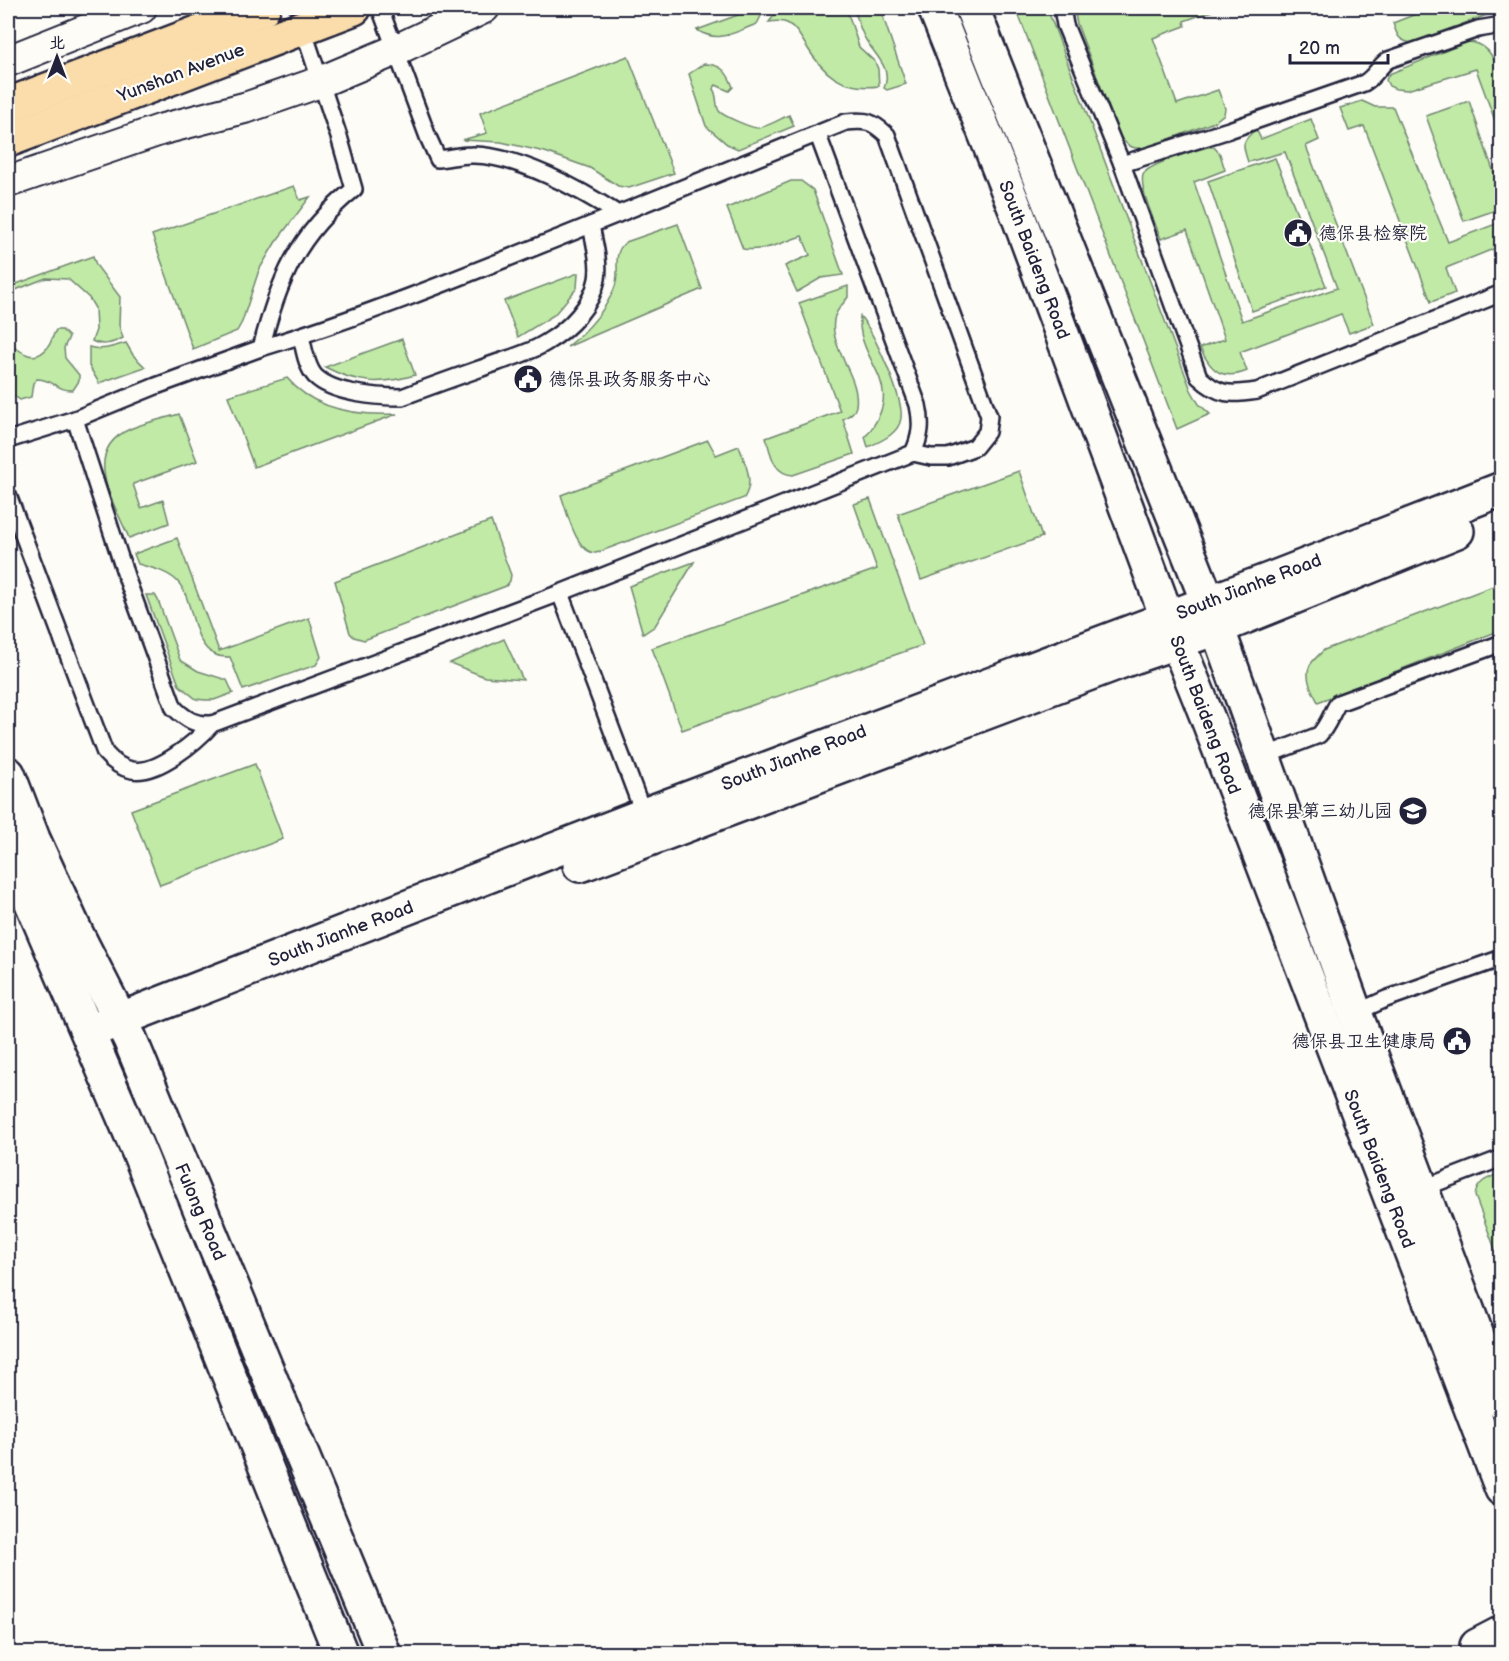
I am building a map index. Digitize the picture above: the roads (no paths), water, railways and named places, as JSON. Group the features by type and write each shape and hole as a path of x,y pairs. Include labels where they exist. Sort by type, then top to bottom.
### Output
{"main road":[{"name":"Yunshan Avenue","path":"8,105 262,8"},
{"name":"Yunshan Avenue","path":"8,140 354,8"}],"street":[{"path":"8,61 141,8"},
{"path":"8,182 163,129 248,107 320,82 396,50 484,8"},
{"name":"South Baideng Road","path":"935,8 1019,218 1172,630 1502,1489"},
{"name":"South Baideng Road","path":"972,8 1212,615 1355,1013 1502,1401"},
{"name":"South Jianhe Road","path":"1212,615 1269,580 1502,489"},
{"name":"South Jianhe Road","path":"93,1042 644,815 1502,513"},
{"name":"South Jianhe Road","path":"125,1029 166,1022 1138,655 1172,630"},
{"name":"Fulong Road","path":"8,774 33,839 76,935 125,1029 384,1653"},
{"name":"Fulong Road","path":"9,855 93,1042 340,1653"}],"lane":[{"path":"380,8 438,159 471,155 508,162 590,196 618,214"},
{"path":"1062,8 1065,26 1122,164 1200,377 1212,389 1225,393 1257,391 1502,293"},
{"path":"1122,164 1364,83 1374,77 1381,65 1388,60 1478,29 1502,25"},
{"path":"261,348 282,279 300,245 335,204 354,189 302,26"},
{"path":"8,440 75,419 156,386 301,336 484,268 846,122 862,121 875,124 887,135 989,416 987,432 975,447 948,457 931,457 913,453 560,593 212,724 198,724 186,720 174,708 75,419"},
{"path":"818,135 918,405 922,423 913,453"},
{"path":"301,336 306,356 315,376 335,387 381,398 402,398 522,353 546,343 567,328 592,295 597,279 597,260 591,225"},
{"path":"8,495 105,753 114,763 132,770 146,770 181,753 200,738 212,724"},
{"path":"560,593 644,815"},
{"path":"1262,757 1319,735 1326,728 1330,715 1338,703 1502,643"},
{"path":"1355,1013 1386,999 1502,958"},
{"path":"1421,1190 1502,1158"}],"place":[{"name":"德保县检察院","path":"1298,233"},
{"name":"德保县政务服务中心","path":"528,379"},
{"name":"德保县第三幼儿园","path":"1413,811"},
{"name":"德保县卫生健康局","path":"1457,1041"}]}
